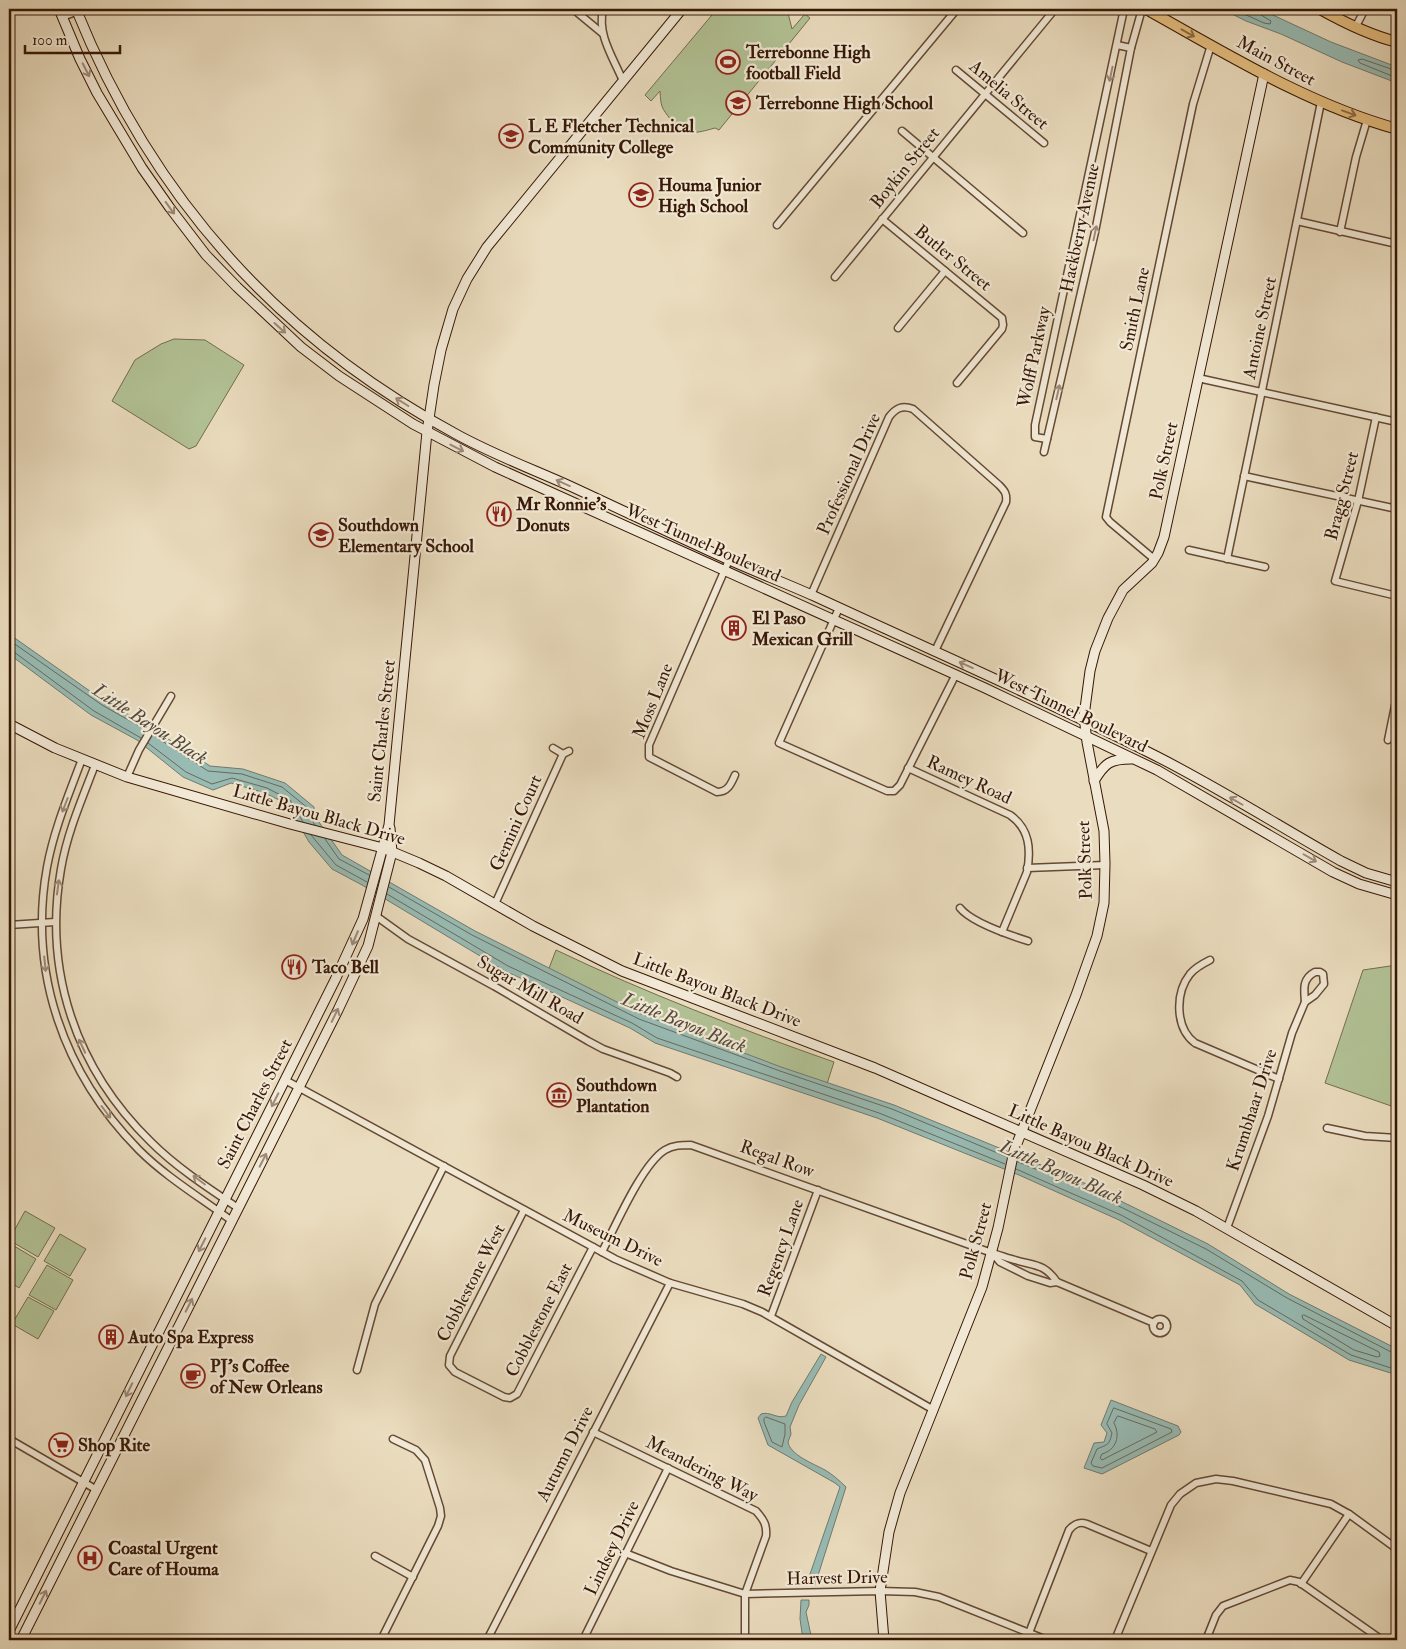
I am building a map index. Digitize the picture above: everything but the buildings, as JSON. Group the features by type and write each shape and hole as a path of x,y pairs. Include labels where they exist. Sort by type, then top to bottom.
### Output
{"main road":[{"name":"Saint Charles Street","path":"21,1640 368,946 381,898 382,848 389,825 427,432 442,344 453,309 467,279 487,246 682,9"},
{"name":"Main Street","path":"1144,9 1264,74 1321,102 1367,120 1397,129"},
{"path":"1320,9 1356,28 1397,42"},
{"name":"West Tunnel Boulevard","path":"79,10 102,70 130,122 172,187 208,234 267,297 306,332 375,385 475,443 729,560 935,651 1158,756 1341,861 1366,873 1397,882"},
{"name":"West Tunnel Boulevard","path":"61,13 80,59 117,128 170,208 206,255 242,293 301,347 338,376 427,432 494,467 956,674 1133,759 1199,794 1333,872 1359,884 1397,895"},
{"name":"Polk Street","path":"884,1640 880,1591 889,1532 899,1498 932,1410 982,1287 992,1253 1014,1150 1093,951 1104,903 1105,866 1104,830 1086,736 1085,704 1090,671 1108,618 1122,590 1154,559 1164,537 1264,74"},
{"name":"Little Bayou Black Drive","path":"9,724 55,748 127,777 392,852 446,876 532,926 622,971 875,1068 1143,1185 1227,1228 1397,1326"},
{"path":"1094,781 1102,768 1110,761 1133,759"},
{"path":"389,825 392,852"},
{"name":"Saint Charles Street","path":"9,1631 345,961 371,892 392,852"}],"street":[{"path":"573,9 602,33"},
{"path":"603,9 600,22 602,33 622,80"},
{"path":"777,225 957,9"},
{"name":"Boykin Street","path":"835,277 1055,9"},
{"name":"Wolff Parkway","path":"1047,439 1035,436 1035,425 1124,9"},
{"name":"Hackberry Avenue","path":"1044,452 1096,232 1131,48 1144,9"},
{"path":"1356,28 1366,9"},
{"path":"61,13 79,10"},
{"path":"1117,45 1131,48"},
{"name":"Smith Lane","path":"1154,559 1106,517 1194,104 1211,45"},
{"name":"Amelia Street","path":"956,70 1044,143"},
{"name":"Antoine Street","path":"1227,559 1321,102"},
{"path":"1340,232 1356,157 1367,120"},
{"path":"902,131 1023,233"},
{"name":"Butler Street","path":"882,219 997,314 1003,322 1002,329 957,383"},
{"path":"1297,221 1397,244"},
{"path":"898,328 945,271"},
{"path":"1198,378 1397,422"},
{"name":"Professional Drive","path":"811,595 889,417 898,408 908,407 913,409 999,485 1005,491 1006,497 1002,511 935,651"},
{"name":"Bragg Street","path":"1376,417 1358,501 1335,582 1397,596"},
{"path":"1244,476 1397,509"},
{"path":"1189,550 1265,568"},
{"name":"Moss Lane","path":"729,560 726,571 649,745 649,757 717,792 727,790 735,775"},
{"path":"839,608 779,743 888,791 894,791 900,786 956,674"},
{"path":"127,777 139,750 171,696"},
{"path":"1388,740 1396,713 1397,696"},
{"name":"Gemini Court","path":"495,904 566,752 554,748"},
{"path":"82,759 54,835 46,874 42,923 46,971 55,1013 66,1044 85,1082 114,1122 140,1151 158,1167 232,1221"},
{"path":"95,765 68,840 57,892 55,922 58,966 68,1008 78,1038 98,1076 124,1114 167,1156 238,1208"},
{"name":"Ramey Road","path":"908,768 1010,815 1025,830 1028,842 1027,868 1002,932"},
{"path":"1199,794 1205,782"},
{"path":"1027,868 1105,866"},
{"path":"960,908 966,915 1002,932 1028,941"},
{"name":"Sugar Mill Road","path":"376,916 408,939 494,986 588,1041 603,1049 670,1072 677,1077"},
{"path":"9,925 55,922"},
{"path":"1210,960 1191,972 1181,990 1180,1015 1182,1028 1195,1043 1279,1079"},
{"name":"Krumbhaar Drive","path":"1227,1228 1257,1148 1292,1033 1306,1002 1322,988 1324,978 1320,972 1315,972 1306,978 1304,988 1306,1002"},
{"name":"Museum Drive","path":"285,1080 602,1252 670,1282 743,1304 771,1316 932,1410"},
{"path":"1327,1128 1365,1136 1397,1138"},
{"name":"Regal Row","path":"602,1252 639,1180 653,1159 666,1149 691,1144 992,1253"},
{"path":"357,1370 375,1304 444,1166"},
{"name":"Regency Lane","path":"771,1316 818,1190"},
{"name":"Cobblestone West","path":"478,1384 451,1369 448,1361 524,1210"},
{"name":"Cobblestone East","path":"478,1384 507,1398 518,1394 593,1247"},
{"path":"992,1253 1046,1268 1057,1282"},
{"path":"992,1253 1000,1262 1034,1278 1057,1282 1154,1323"},
{"path":"1034,1278 1038,1266"},
{"name":"Autumn Drive","path":"487,1640 670,1282"},
{"name":"Meandering Way","path":"593,1432 756,1512 763,1519 767,1527 766,1536 745,1594 745,1640"},
{"path":"9,1439 97,1490"},
{"path":"381,1640 438,1526 441,1516 425,1460 416,1450 393,1439"},
{"name":"Lindsey Drive","path":"582,1640 668,1468"},
{"path":"1115,1640 1167,1512 1175,1499 1191,1486 1209,1479 1234,1480 1325,1502 1349,1514 1397,1549"},
{"path":"1301,1584 1349,1514"},
{"path":"1028,1633 1072,1526 1080,1523 1087,1524 1151,1551"},
{"name":"Harvest Drive","path":"625,1554 671,1571 745,1594 880,1591 915,1592 931,1595 1048,1640"},
{"path":"375,1556 413,1577"},
{"path":"1206,1640 1216,1615 1224,1606 1286,1580 1294,1580 1301,1584 1382,1640"}],"green space":[{"path":"717,9 787,9 792,29 805,14 810,18 719,130 715,128 697,132 686,131 676,125 665,112 661,104 660,91 651,101 645,95"},
{"path":"174,339 205,340 244,365 196,446 189,449 112,401 135,360 161,344"},
{"path":"556,950 694,1010 834,1062 826,1087 660,1025 548,971"},
{"path":"1397,965 1397,1108 1325,1083 1363,970"},
{"path":"25,1211 55,1228 38,1257 9,1240"},
{"path":"60,1234 86,1249 70,1276 44,1261"},
{"path":"9,1243 36,1259 19,1288 9,1281"},
{"path":"47,1265 73,1280 56,1310 29,1295"},
{"path":"28,1297 54,1311 38,1339 12,1324"}],"water":[{"path":"1222,9 1260,9 1331,42 1397,67 1397,83 1342,62"},
{"path":"9,634 104,701 145,724 210,766 243,769 285,783 314,807 314,815 342,855 475,931 641,1014 781,1067 894,1105 1080,1181 1208,1244 1289,1294 1397,1349 1397,1375 1349,1360 1255,1304 1240,1285 1119,1220 1019,1175 877,1118 655,1043 630,1028 505,971 332,869 309,842 287,804 265,793 231,783 213,790 183,777 137,740 91,715 9,654"},
{"path":"821,1354 826,1357 799,1405 790,1427 791,1434 788,1442 793,1451 798,1455 828,1472 846,1487 815,1585 808,1584 809,1577 840,1487 768,1445 758,1418 764,1413 779,1417 786,1416 792,1402"},
{"path":"1111,1400 1178,1426 1181,1432 1179,1435 1102,1474 1084,1468 1094,1443 1104,1442 1107,1433 1101,1425"},
{"path":"801,1600 809,1600 806,1612 812,1640 805,1640 802,1633 800,1619"}],"place":[{"name":"Terrebonne High football Field","path":"728,62"},
{"name":"Terrebonne High School","path":"738,103"},
{"name":"L E Fletcher Technical Community College","path":"511,136"},
{"name":"Houma Junior High School","path":"641,195"},
{"name":"Mr Ronnie's Donuts","path":"499,514"},
{"name":"Southdown Elementary School","path":"321,535"},
{"name":"El Paso Mexican Grill","path":"734,628"},
{"name":"Taco Bell","path":"294,967"},
{"name":"Southdown Plantation","path":"559,1095"},
{"name":"Auto Spa Express","path":"111,1337"},
{"name":"PJ's Coffee of New Orleans","path":"193,1376"},
{"name":"Shop Rite","path":"61,1445"},
{"name":"Coastal Urgent Care of Houma","path":"90,1558"}],"water label":[{"name":"Little Bayou Black","path":"150,724"},
{"name":"Little Bayou Black","path":"684,1023"},
{"name":"Little Bayou Black","path":"1061,1172"}]}
